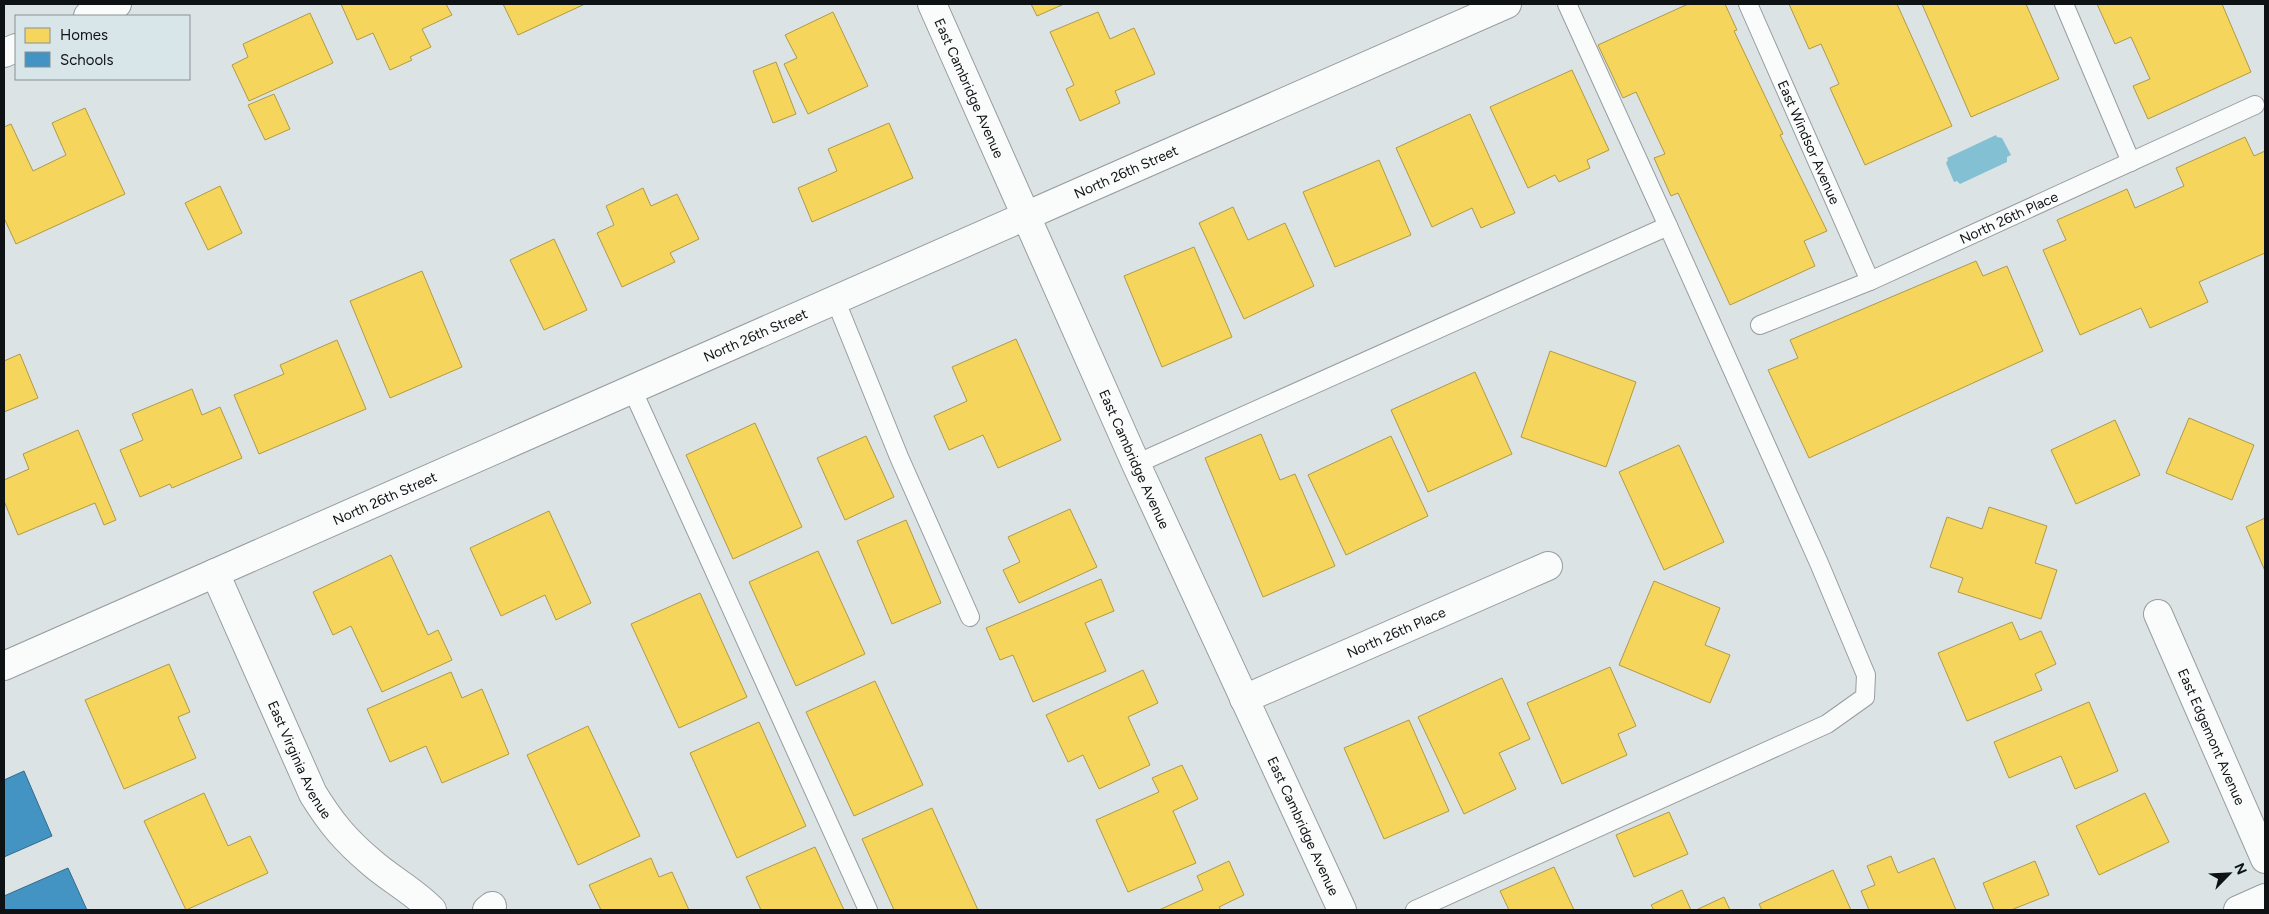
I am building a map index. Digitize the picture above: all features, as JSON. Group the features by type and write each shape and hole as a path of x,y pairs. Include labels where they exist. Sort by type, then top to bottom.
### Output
{"street":[{"path":"90,15 116,4"},
{"name":"East Cambridge Avenue","path":"932,4 1136,464 1342,910"},
{"name":"North 26th Street","path":"4,666 1507,4"},
{"name":"North 26th Place","path":"1244,699 1548,566"},
{"name":"East Virginia Avenue","path":"215,573 312,794 333,826 371,862 432,910"},
{"name":"East Edgemont Avenue","path":"2158,614 2265,859"},
{"path":"2238,910 2265,898"}],"lane":[{"path":"1415,910 1827,724 1866,697 1866,675 1819,562 1567,4"},
{"name":"East Windsor Avenue","path":"1748,4 1870,280"},
{"path":"2064,4 2131,162"},
{"name":"North 26th Place","path":"1760,325 1870,280 2255,105"},
{"path":"1136,464 1668,226"},
{"path":"835,299 899,456 970,617"},
{"path":"632,389 868,910"}],"water":[{"path":"1996,135 2002,138 2011,155 2007,157 2007,162 1960,184 1957,181 1954,182 1946,163 1947,158"}],"building: Homes":[{"path":"341,4 446,4 452,15 422,29 431,47 410,57 412,60 390,70 373,33 357,40"},
{"path":"503,4 585,4 518,35"},
{"path":"1031,4 1064,4 1037,16"},
{"path":"1688,4 1725,4 1737,30 1734,31 1783,134 1780,135 1827,231 1804,241 1815,266 1730,305 1678,193 1671,196 1654,158 1665,154 1636,92 1623,98 1598,45"},
{"path":"1789,4 1897,4 1952,126 1865,165 1830,88 1839,84 1821,44 1809,49"},
{"path":"1922,4 2026,4 2059,79 1971,117"},
{"path":"2097,4 2222,4 2251,72 2148,119 2133,86 2150,79 2131,37 2115,44"},
{"path":"833,12 868,86 808,114 784,64 797,58 785,35"},
{"path":"1098,12 1110,39 1134,28 1155,74 1115,91 1120,103 1080,121 1066,89 1074,85 1050,32"},
{"path":"310,13 333,63 249,101 232,65 248,57 243,44"},
{"path":"776,62 796,114 773,123 753,71"},
{"path":"1572,70 1609,150 1587,160 1590,168 1559,182 1555,175 1528,188 1490,107"},
{"path":"274,94 290,129 265,140 248,105"},
{"path":"85,108 125,194 16,244 4,218 4,127 11,124 33,171 66,155 52,123"},
{"path":"1470,114 1515,213 1481,228 1472,208 1432,227 1396,148"},
{"path":"889,123 913,178 812,222 798,188 837,171 828,149"},
{"path":"2245,137 2254,156 2265,151 2265,253 2199,282 2208,302 2150,328 2141,308 2080,335 2043,250 2066,240 2057,220 2127,189 2135,208 2184,186 2176,168"},
{"path":"1379,160 1411,235 1335,267 1303,192"},
{"path":"220,186 242,233 208,250 185,203"},
{"path":"643,188 651,206 677,194 699,239 670,253 675,262 622,287 597,233 614,225 606,206"},
{"path":"1233,207 1248,240 1285,223 1314,286 1244,319 1199,223"},
{"path":"554,239 587,310 544,330 510,260"},
{"path":"1194,247 1232,337 1162,367 1124,276"},
{"path":"1976,261 1983,276 2007,266 2043,351 1809,458 1768,370 1798,358 1790,340"},
{"path":"422,271 462,367 390,398 350,301"},
{"path":"1016,339 1061,440 998,468 983,435 949,450 934,416 967,401 952,367"},
{"path":"337,340 366,409 259,454 234,395 284,374 280,365"},
{"path":"1550,351 1636,382 1606,467 1521,437"},
{"path":"20,354 38,398 4,412 4,361"},
{"path":"1475,372 1512,454 1428,492 1391,410"},
{"path":"192,389 202,415 220,407 242,458 172,488 170,484 140,497 120,450 143,440 132,414"},
{"path":"2189,418 2254,445 2232,500 2166,473"},
{"path":"2115,420 2140,475 2076,504 2051,450"},
{"path":"755,423 802,527 733,559 686,455"},
{"path":"78,430 116,520 104,525 95,503 18,535 4,501 4,480 29,469 23,454"},
{"path":"1261,434 1280,480 1295,474 1335,566 1263,597 1205,458"},
{"path":"866,436 894,497 845,520 817,458"},
{"path":"1391,436 1428,516 1346,555 1308,475"},
{"path":"1679,445 1724,542 1664,570 1619,472"},
{"path":"1989,507 2047,526 2035,563 2057,570 2041,619 1958,592 1963,578 1930,567 1947,517 1982,529"},
{"path":"1070,509 1097,567 1019,603 1003,570 1020,562 1008,537"},
{"path":"549,511 591,603 556,620 545,595 501,616 470,548"},
{"path":"2265,518 2265,571 2246,527"},
{"path":"906,520 941,603 892,624 857,541"},
{"path":"818,551 865,654 796,686 749,582"},
{"path":"391,555 428,635 438,630 452,660 382,692 351,626 333,635 313,592"},
{"path":"1101,579 1114,611 1085,623 1106,671 1033,702 1013,655 1000,660 986,628"},
{"path":"1654,581 1720,608 1705,645 1730,655 1710,703 1619,665"},
{"path":"700,593 747,697 679,728 631,624"},
{"path":"2012,622 2020,640 2041,631 2056,664 2035,674 2042,690 1967,721 1938,653"},
{"path":"169,664 190,712 178,717 196,758 124,789 85,700"},
{"path":"1610,667 1636,726 1618,734 1627,755 1562,784 1527,703"},
{"path":"1143,670 1158,703 1128,717 1150,765 1099,789 1083,755 1068,762 1046,715"},
{"path":"451,672 462,698 482,689 509,754 442,783 426,746 390,762 367,709"},
{"path":"1502,678 1530,739 1499,753 1516,789 1464,814 1418,717"},
{"path":"875,681 923,785 854,816 806,712"},
{"path":"2089,702 2118,771 2075,789 2061,756 2009,778 1994,742"},
{"path":"1409,720 1449,811 1384,839 1344,748"},
{"path":"759,722 806,826 737,858 690,753"},
{"path":"588,726 640,836 578,865 527,755"},
{"path":"1182,765 1198,799 1173,811 1196,863 1128,892 1096,820 1159,792 1152,778"},
{"path":"204,793 228,846 250,836 268,873 186,910 144,821"},
{"path":"2145,793 2169,842 2099,875 2076,826"},
{"path":"932,808 978,910 894,910 862,839"},
{"path":"1669,812 1688,854 1634,877 1616,835"},
{"path":"815,847 844,910 761,910 746,877"},
{"path":"1891,856 1898,873 1934,858 1956,910 1869,910 1861,891 1875,885 1867,866"},
{"path":"651,858 659,877 672,872 689,910 601,910 589,885"},
{"path":"1229,861 1244,895 1219,907 1221,910 1159,910 1203,890 1197,876"},
{"path":"2035,861 2049,895 2011,910 1994,910 1983,883"},
{"path":"1554,867 1574,910 1509,910 1500,891"},
{"path":"1833,870 1851,910 1762,910 1759,904"},
{"path":"1682,890 1691,910 1654,910 1651,905"},
{"path":"1724,897 1730,910 1696,910"}],"building: Schools":[{"path":"24,771 52,836 4,857 4,780"},
{"path":"68,868 87,910 4,910 4,896"}]}
